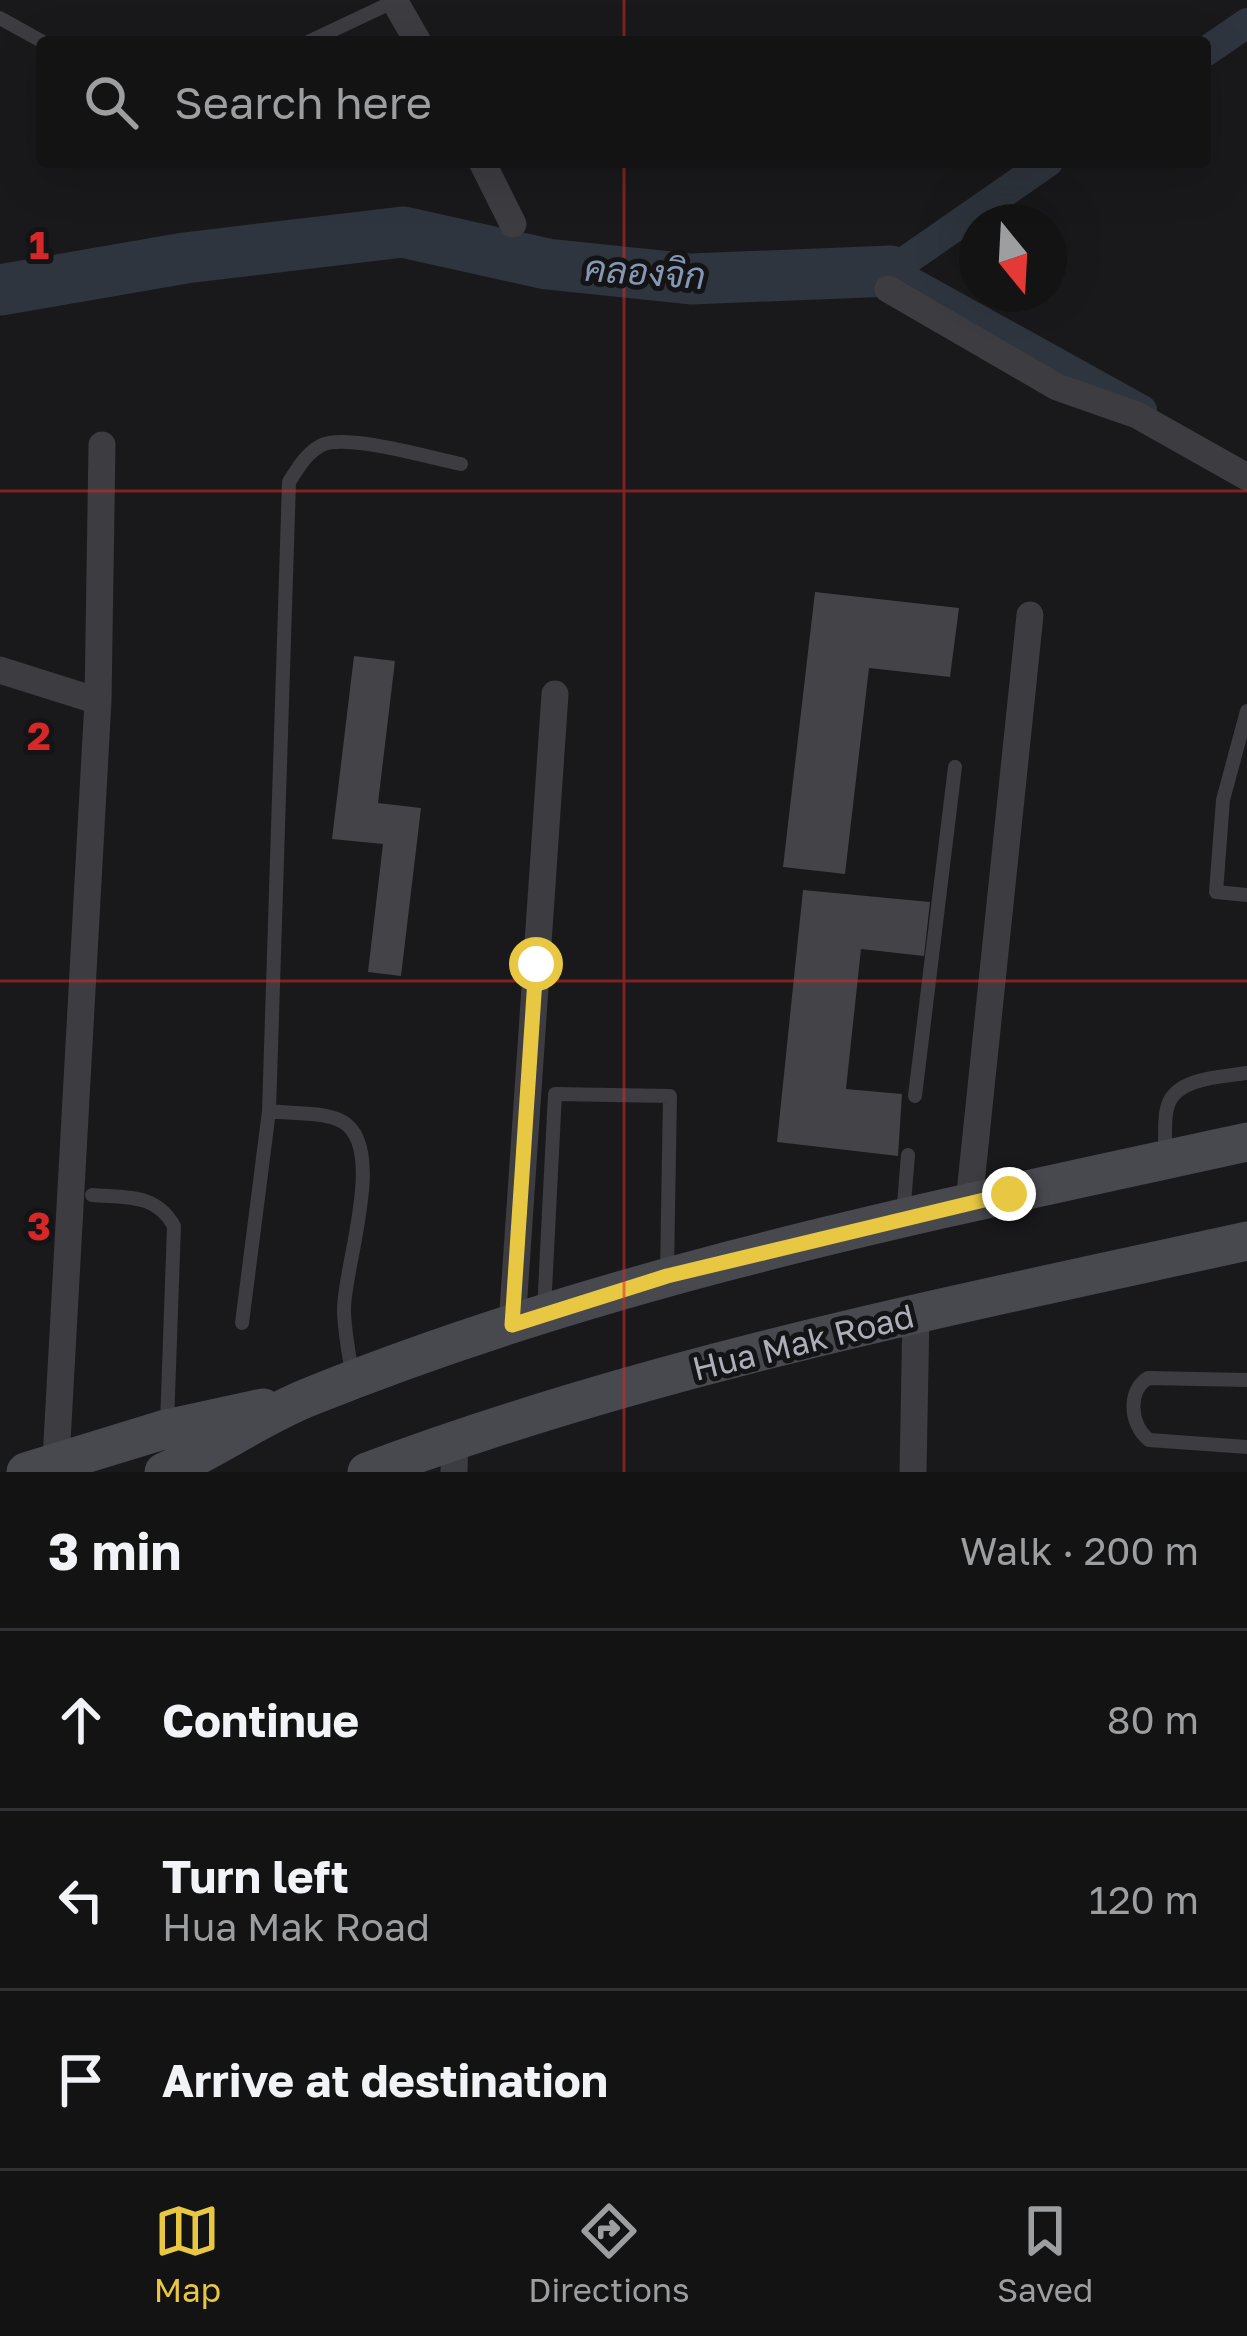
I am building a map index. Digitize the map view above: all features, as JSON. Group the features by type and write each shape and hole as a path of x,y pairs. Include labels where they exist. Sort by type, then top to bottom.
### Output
{"main road":[{"path":"41,1466 166,1430 306,1398 667,1276 1247,1142"},
{"name":"Hua Mak Road","path":"367,1472 454,1455 652,1380 916,1313 1247,1241"},
{"path":"164,1472 306,1398"}],"street":[{"path":"394,1 414,36"},
{"path":"485,168 512,224"},
{"path":"888,289 1057,387 1137,415 1247,478"},
{"path":"41,1466 98,701 102,445"},
{"path":"970,1203 1030,615"},
{"path":"0,670 98,701"},
{"path":"528,1320 555,694"},
{"path":"913,1472 916,1313"}],"lane":[{"path":"321,36 394,1"},
{"path":"0,18 36,38"},
{"path":"242,1323 269,1112 289,482 304,459 324,443 350,442 461,464"},
{"path":"1247,711 1223,800 1216,892 1247,895"},
{"path":"915,1096 955,767"},
{"path":"1165,1160 1168,1105 1177,1091 1193,1082 1247,1073"},
{"path":"528,1320 555,1094 670,1096 667,1276"},
{"path":"269,1112 334,1118 347,1123 361,1144 362,1184 344,1309 353,1382"},
{"path":"902,1219 908,1155"},
{"path":"92,1195 145,1200 165,1209 174,1226 166,1430"},
{"path":"1247,1380 1148,1378 1134,1396 1135,1422 1149,1440 1247,1447"}],"building":[{"path":"815,592 959,608 950,677 869,668 845,874 783,867"},
{"path":"354,656 395,661 378,803 421,808 401,976 368,972 383,844 332,839"},
{"path":"803,890 930,902 924,956 861,949 846,1089 902,1094 898,1156 777,1142"}],"waterway":[{"path":"1211,48 1247,23"},
{"name":"คลองจิก","path":"1039,168 891,271 1142,410"},
{"name":"คลองจิก","path":"0,290 185,258 403,232 547,264 691,279 891,271"}],"route":[{"path":"536,964 512,1325 667,1276 1009,1194"}]}
